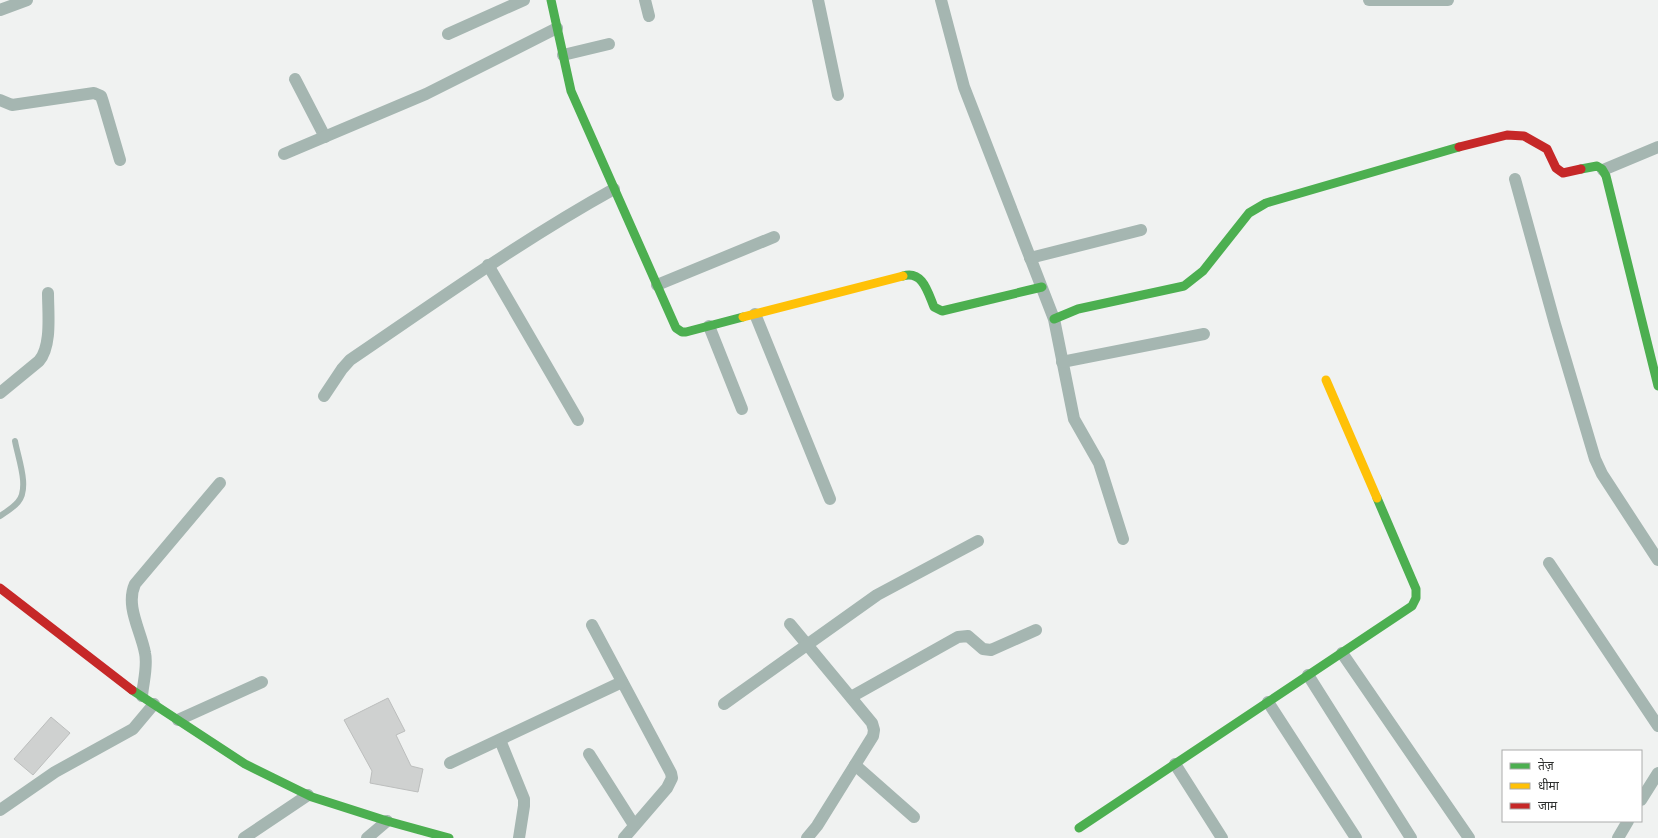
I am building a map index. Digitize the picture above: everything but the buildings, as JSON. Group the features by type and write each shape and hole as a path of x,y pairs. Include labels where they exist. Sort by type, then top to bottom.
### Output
{"street":[{"path":"0,10 27,0"},
{"path":"448,34 524,0"},
{"path":"551,0 571,91 657,285 679,330 686,332 908,274 919,276 923,280 934,307 942,311 1042,287"},
{"path":"645,0 649,16"},
{"path":"818,0 838,95"},
{"path":"941,0 962,82 1054,319 1074,419 1099,463 1124,539"},
{"path":"1368,0 1448,0"},
{"path":"284,154 426,94 557,28"},
{"path":"563,55 609,44"},
{"path":"295,79 325,137"},
{"path":"0,100 12,105 94,93 98,94 103,102 120,160"},
{"path":"1054,319 1078,308 1184,286 1202,271 1249,213 1266,203 1479,141 1507,135 1524,136 1547,149 1558,170 1568,173 1595,165 1599,166 1603,170 1606,176 1658,386"},
{"path":"1603,170 1658,147"},
{"path":"1515,179 1594,459 1602,474 1658,560"},
{"path":"324,396 342,369 350,360 488,265 578,209 614,189"},
{"path":"1030,258 1141,230"},
{"path":"657,285 774,237"},
{"path":"488,265 578,420"},
{"path":"0,393 44,356 47,347 48,293"},
{"path":"755,314 830,499"},
{"path":"709,326 742,409"},
{"path":"1062,362 1204,334"},
{"path":"1079,828 1412,606 1417,596 1416,589 1326,380"},
{"path":"142,696 146,654 131,602 131,592 135,584 220,483"},
{"path":"724,704 882,592 978,541"},
{"path":"1549,563 1658,726"},
{"path":"0,588 81,652 142,696 245,764 308,795 387,821 449,838"},
{"path":"790,624 872,723 874,730 873,736 817,826 807,838"},
{"path":"592,625 671,772 672,778 667,788 624,838"},
{"path":"851,697 958,637 968,636 987,651 1036,630"},
{"path":"1342,653 1470,838"},
{"path":"1308,675 1411,838"},
{"path":"178,720 262,682"},
{"path":"450,763 622,682"},
{"path":"1268,702 1356,838"},
{"path":"0,810 55,772 133,729 154,704"},
{"path":"500,740 524,799 519,838"},
{"path":"589,754 634,825"},
{"path":"1175,764 1222,838"},
{"path":"855,765 914,817"},
{"path":"1642,798 1658,773"},
{"path":"244,838 308,795"},
{"path":"367,838 387,821"},
{"path":"1618,838 1627,822"}],"lane":[{"path":"0,516 18,503 23,495 24,486 14,441"}],"traffic: fast":[{"path":"551,0 571,91 676,328 682,332 686,332 743,317"},
{"path":"1054,319 1078,309 1184,286 1203,271 1249,213 1266,203 1459,147"},
{"path":"1581,169 1597,166 1602,169 1606,176 1658,386"},
{"path":"903,276 910,275 920,279 927,289 934,307 942,311 1042,287"},
{"path":"1079,828 1412,606 1416,598 1416,589 1377,498"},
{"path":"132,690 245,764 312,797 387,821 449,838"}],"traffic: slow":[{"path":"743,317 903,276"},
{"path":"1326,380 1377,498"}],"traffic: jam":[{"path":"1459,147 1507,135 1524,136 1547,149 1556,168 1563,173 1581,169"},
{"path":"0,588 132,690"}]}
